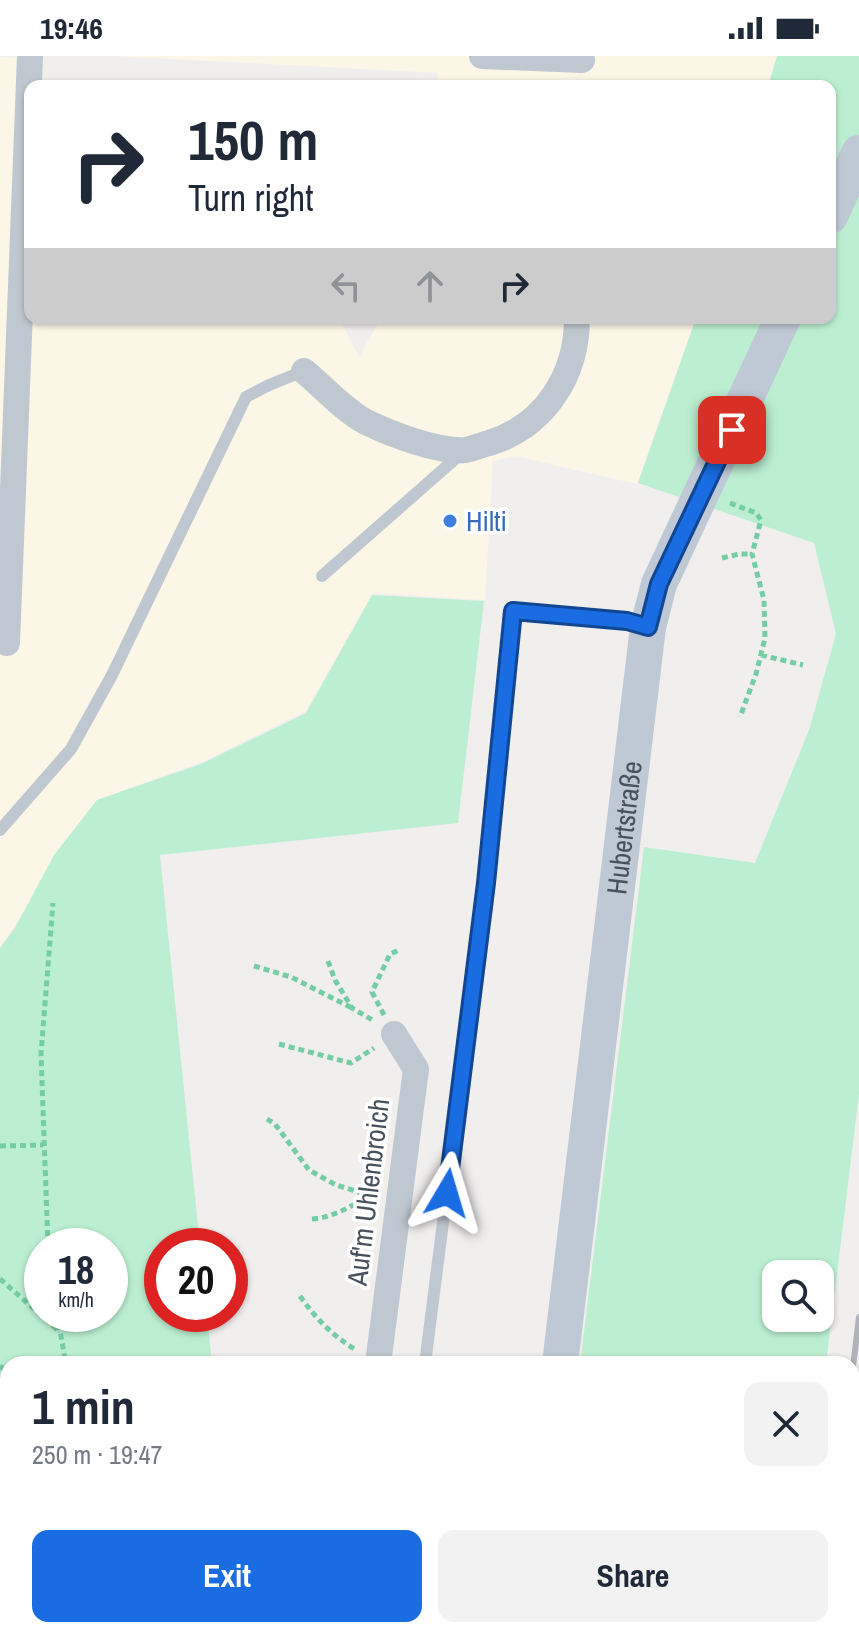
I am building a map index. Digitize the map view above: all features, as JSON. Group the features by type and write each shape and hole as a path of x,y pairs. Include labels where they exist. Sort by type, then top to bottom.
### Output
{"street":[{"path":"29,80 30,56"},
{"path":"482,56 582,67"},
{"path":"836,203 859,153"},
{"path":"7,643 24,209"},
{"path":"304,371 363,421 433,447 465,450 521,429 541,412 568,371 577,340 577,324"},
{"name":"Hubertstraße","path":"561,1356 648,627 659,584 780,324"},
{"name":"Auf'm Uhlenbroich","path":"379,1356 416,1069 394,1034"}],"lane":[{"path":"0,830 71,749 112,675 246,397 304,371"},
{"path":"322,576 465,450"},
{"path":"426,1356 486,883 513,611 627,621 648,627"}],"path":[{"path":"702,495 756,513 761,520 752,554 764,600 766,624 761,655 740,717"},
{"path":"722,558 752,554"},
{"path":"761,655 803,665"},
{"path":"47,1228 41,1054 53,903"},
{"path":"394,1034 372,992 390,954 399,950"},
{"path":"328,961 335,980 352,1008"},
{"path":"254,966 291,977 352,1008 394,1034"},
{"path":"279,1044 351,1063 394,1034"},
{"path":"267,1119 275,1124 309,1170 336,1185 367,1196 399,1200"},
{"path":"0,1146 43,1145"},
{"path":"312,1219 326,1218 348,1209 367,1196"},
{"path":"0,1279 24,1300"},
{"path":"300,1296 316,1319 336,1337 366,1356"},
{"path":"59,1332 64,1356"}],"shaded area":[{"path":"114,56 777,56 770,80 437,80 438,73"},
{"path":"0,57 22,58 24,324 342,324 359,357 378,324 694,324 637,484 515,456 493,461 485,600 373,593 306,711 202,762 97,800 0,948"}],"green space":[{"path":"777,56 859,56 859,1094 834,1299 834,1260 762,1260 762,1332 830,1332 827,1356 581,1356 644,847 755,863 809,730 836,634 814,543 638,483 694,324 836,324 836,80 770,80"},
{"path":"372,595 484,601 458,823 160,855 198,1228 144,1228 144,1332 209,1332 211,1356 0,1356 0,948 15,928 54,855 97,800 201,764 306,713"}],"railway":[{"path":"854,1356 859,1317"}],"place":[{"name":"Hilti","path":"450,521"}],"route":[{"path":"447,1193 486,883 513,611 627,621 648,627 659,584 732,430"}]}
